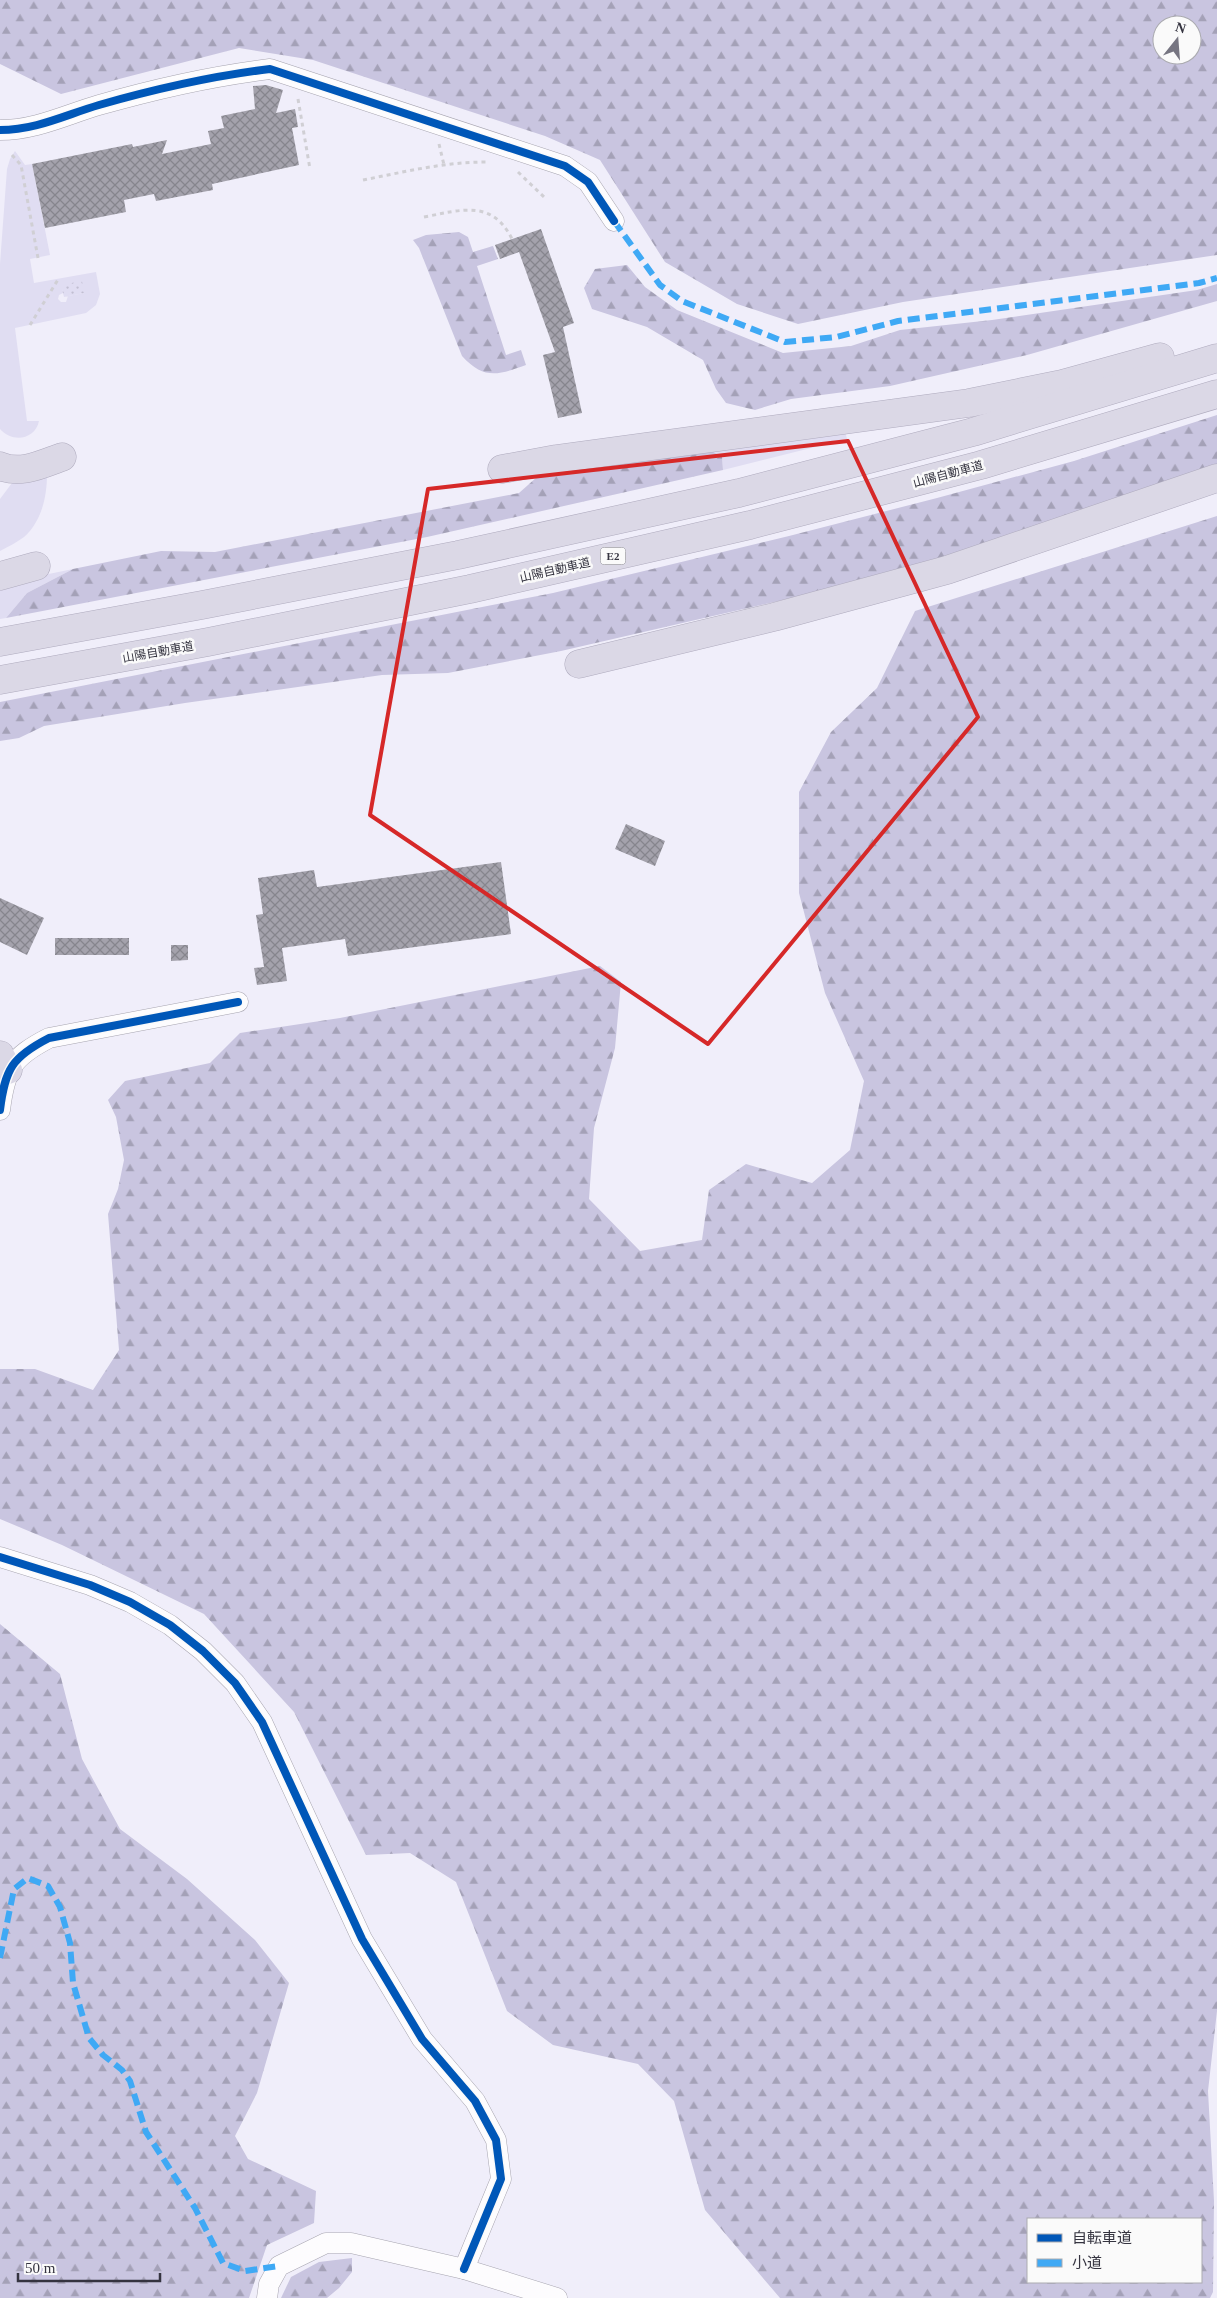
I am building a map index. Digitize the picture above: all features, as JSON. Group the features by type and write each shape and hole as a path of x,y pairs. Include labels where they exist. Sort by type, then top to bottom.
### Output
{"highway":[{"path":"502,468 576,456 969,402 1062,384 1217,340"},
{"path":"0,642 458,555 740,493 973,432 1217,358"},
{"name":"山陽自動車道","path":"0,680 208,642 470,589 750,525 981,465 1217,394"},
{"path":"0,466 7,470 21,470 62,457"},
{"path":"579,664 774,617 947,570 1217,478"},
{"path":"0,576 36,566"}],"street":[{"path":"0,130 32,128 98,105 225,74 270,70 565,166 588,182 614,221"},
{"path":"0,1110 3,1061 50,1038 238,1002"},
{"path":"0,1557 90,1585 130,1602 170,1625 203,1651 235,1683 262,1722 362,1939 422,2039 475,2101 496,2140 501,2179 464,2269"},
{"path":"267,2298 270,2284 278,2266 326,2243 350,2243 464,2269 557,2298"}],"path":[{"path":"293,77 310,170"},
{"path":"12,155 21,166 38,258"},
{"path":"363,180 467,162 493,162"},
{"path":"510,169 519,173 544,197"},
{"path":"424,217 474,210 490,213 499,219 512,239"},
{"path":"30,325 59,278"}],"highlighted area":[{"path":"848,441 978,717 708,1044 370,815 428,489"}],"shaded area":[{"path":"15,151 25,165 32,164 50,255 30,259 34,283 96,272 100,294 96,305 86,313 15,328 27,421 39,421 37,427 28,436 17,438 0,429 0,264 7,169","holes":["62,285 84,293 68,296 66,302 61,302 58,299 59,295 63,293"]},
{"path":"82,281 84,293 64,297 61,285"},
{"path":"845,431 847,439 723,470 722,457 710,450"},
{"path":"30,472 47,474 46,491 39,516 24,537 0,551 0,499 12,483"},
{"path":"73,569 27,593 6,618 0,619 0,584"}],"green space":[{"path":"0,0 1217,0 1217,255 903,302 798,324 737,304 665,262 600,160 545,136 313,60 239,48 61,94 0,64"},
{"path":"459,232 468,237 473,252 493,246 498,259 477,266 506,355 521,350 526,365 499,373 492,373 477,369 462,356 419,248 413,240 426,235"},
{"path":"627,265 645,287 677,310 783,353 851,346 900,330 992,320 1197,290 1217,284 1217,301 1027,355 890,386 791,399 755,410 726,403 716,389 703,360 647,327 592,309 584,288 595,269"},
{"path":"1217,415 1217,468 1003,542 857,583 561,651 448,673 382,675 185,703 44,726 19,738 0,741 0,702 553,593 937,498 1074,461"},
{"path":"710,450 722,457 723,470 427,537 6,618 27,593 73,569 161,551 215,552 519,493 537,477"},
{"path":"1217,516 1217,2011 1208,2091 1214,2201 1213,2292 1210,2298 780,2298 705,2210 674,2101 638,2064 553,2045 507,2011 456,1882 410,1853 366,1855 294,1712 204,1614 62,1545 0,1519 0,1369 35,1369 93,1390 119,1350 108,1214 118,1189 124,1160 116,1117 108,1100 125,1081 210,1063 240,1033 340,1018 600,966 621,982 615,1048 594,1128 589,1199 640,1251 702,1240 709,1190 746,1164 812,1183 850,1150 864,1081 825,993 799,893 799,792 831,732 877,688 915,611"},
{"path":"0,1624 60,1674 82,1759 120,1829 187,1879 255,1940 289,1983 257,2093 235,2136 248,2159 316,2191 314,2223 267,2245 249,2298 0,2298"},
{"path":"352,2258 352,2272 339,2288 327,2298 281,2298 291,2277 319,2262"}],"building":[{"path":"266,85 283,90 276,113 295,109 298,127 292,128 299,165 212,184 213,190 156,201 154,194 124,200 126,212 45,228 32,164 132,144 133,147 167,140 162,154 211,144 208,131 224,128 221,116 255,109 253,86"},
{"path":"541,229 574,323 563,327 582,413 558,418 543,355 555,352 519,252 500,259 495,245"},
{"path":"626,824 665,841 655,866 615,849"},
{"path":"501,862 511,934 348,956 345,939 282,948 287,981 257,985 254,968 264,967 256,915 263,914 258,878 314,870 317,887"},
{"path":"0,898 44,918 27,955 0,942"},
{"path":"55,938 129,938 129,955 55,955"},
{"path":"171,945 188,945 188,960 171,961"}],"marked path":[{"path":"614,221 660,285 682,301 785,342 836,337 898,321 1199,283 1217,278"},
{"path":"0,1958 14,1889 28,1878 48,1886 60,1907 70,1943 73,1983 89,2038 103,2055 122,2070 130,2081 146,2132 195,2208 223,2263 245,2271 279,2266"}],"cycle path":[{"path":"0,130 38,125 99,105 162,88 227,75 270,69 565,166 588,182 614,221"},
{"path":"0,1110 5,1084 12,1066 26,1052 49,1038 238,1002"},
{"path":"0,1557 90,1585 130,1602 170,1625 203,1651 235,1683 262,1722 362,1939 422,2039 475,2101 496,2140 501,2179 464,2269"}]}
